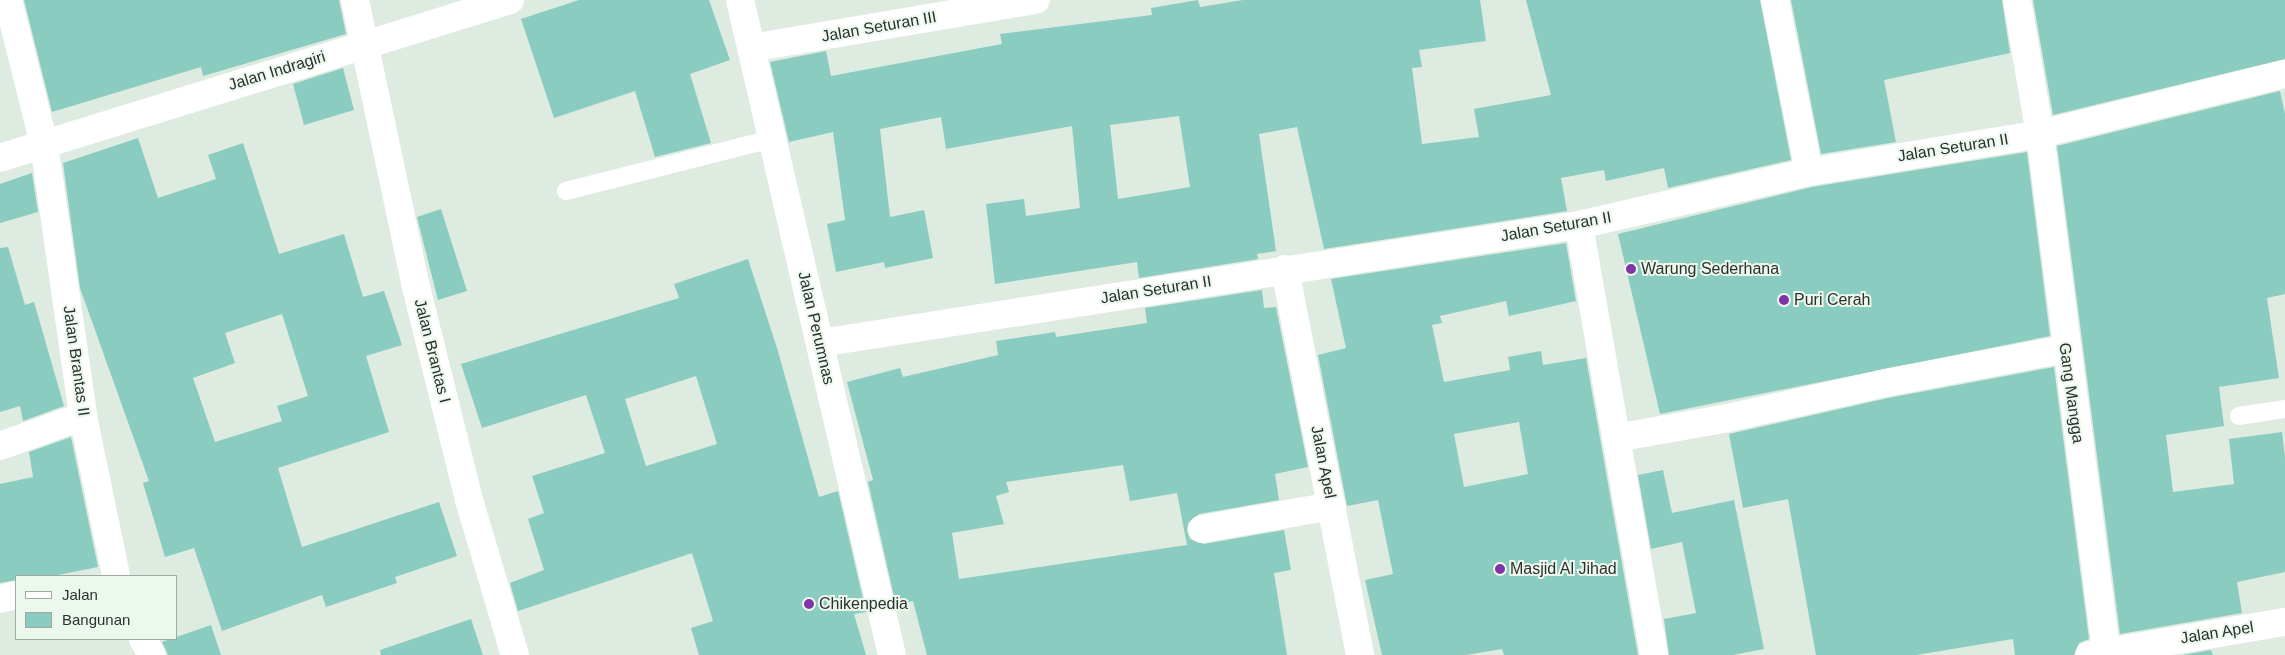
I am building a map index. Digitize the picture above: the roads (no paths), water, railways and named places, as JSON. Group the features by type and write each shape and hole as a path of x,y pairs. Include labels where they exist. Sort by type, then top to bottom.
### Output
{"street":[{"name":"Jalan Brantas II","path":"8,0 44,144 83,416 109,575"},
{"name":"Jalan Brantas I","path":"356,0 418,292 469,500 515,655"},
{"name":"Jalan Indragiri","path":"0,158 366,43 510,0"},
{"name":"Jalan Perumnas","path":"740,0 892,655"},
{"name":"Jalan Seturan III","path":"751,48 1036,0"},
{"path":"1775,0 1808,172"},
{"name":"Gang Mangga","path":"2017,0 2040,134 2097,653"},
{"name":"Jalan Seturan II","path":"820,343 1285,269 1578,225 1808,172 2040,134 2285,74"},
{"path":"1578,225 1654,655"},
{"name":"Jalan Apel","path":"1285,269 1360,655"},
{"path":"1616,438 1723,420 1885,383 2065,349"},
{"path":"0,446 83,416"},
{"path":"1202,529 1332,506"},
{"path":"0,599 15,595"},
{"name":"Jalan Apel","path":"2097,653 2285,622"},
{"path":"144,640 152,655"}],"lane":[{"path":"566,191 772,139"},
{"path":"2239,416 2285,409"}],"place":[{"name":"Warung Sederhana","path":"1631,269"},
{"name":"Puri Cerah","path":"1784,300"},
{"name":"Masjid Al Jihad","path":"1500,569"},
{"name":"Chikenpedia","path":"809,604"}]}
